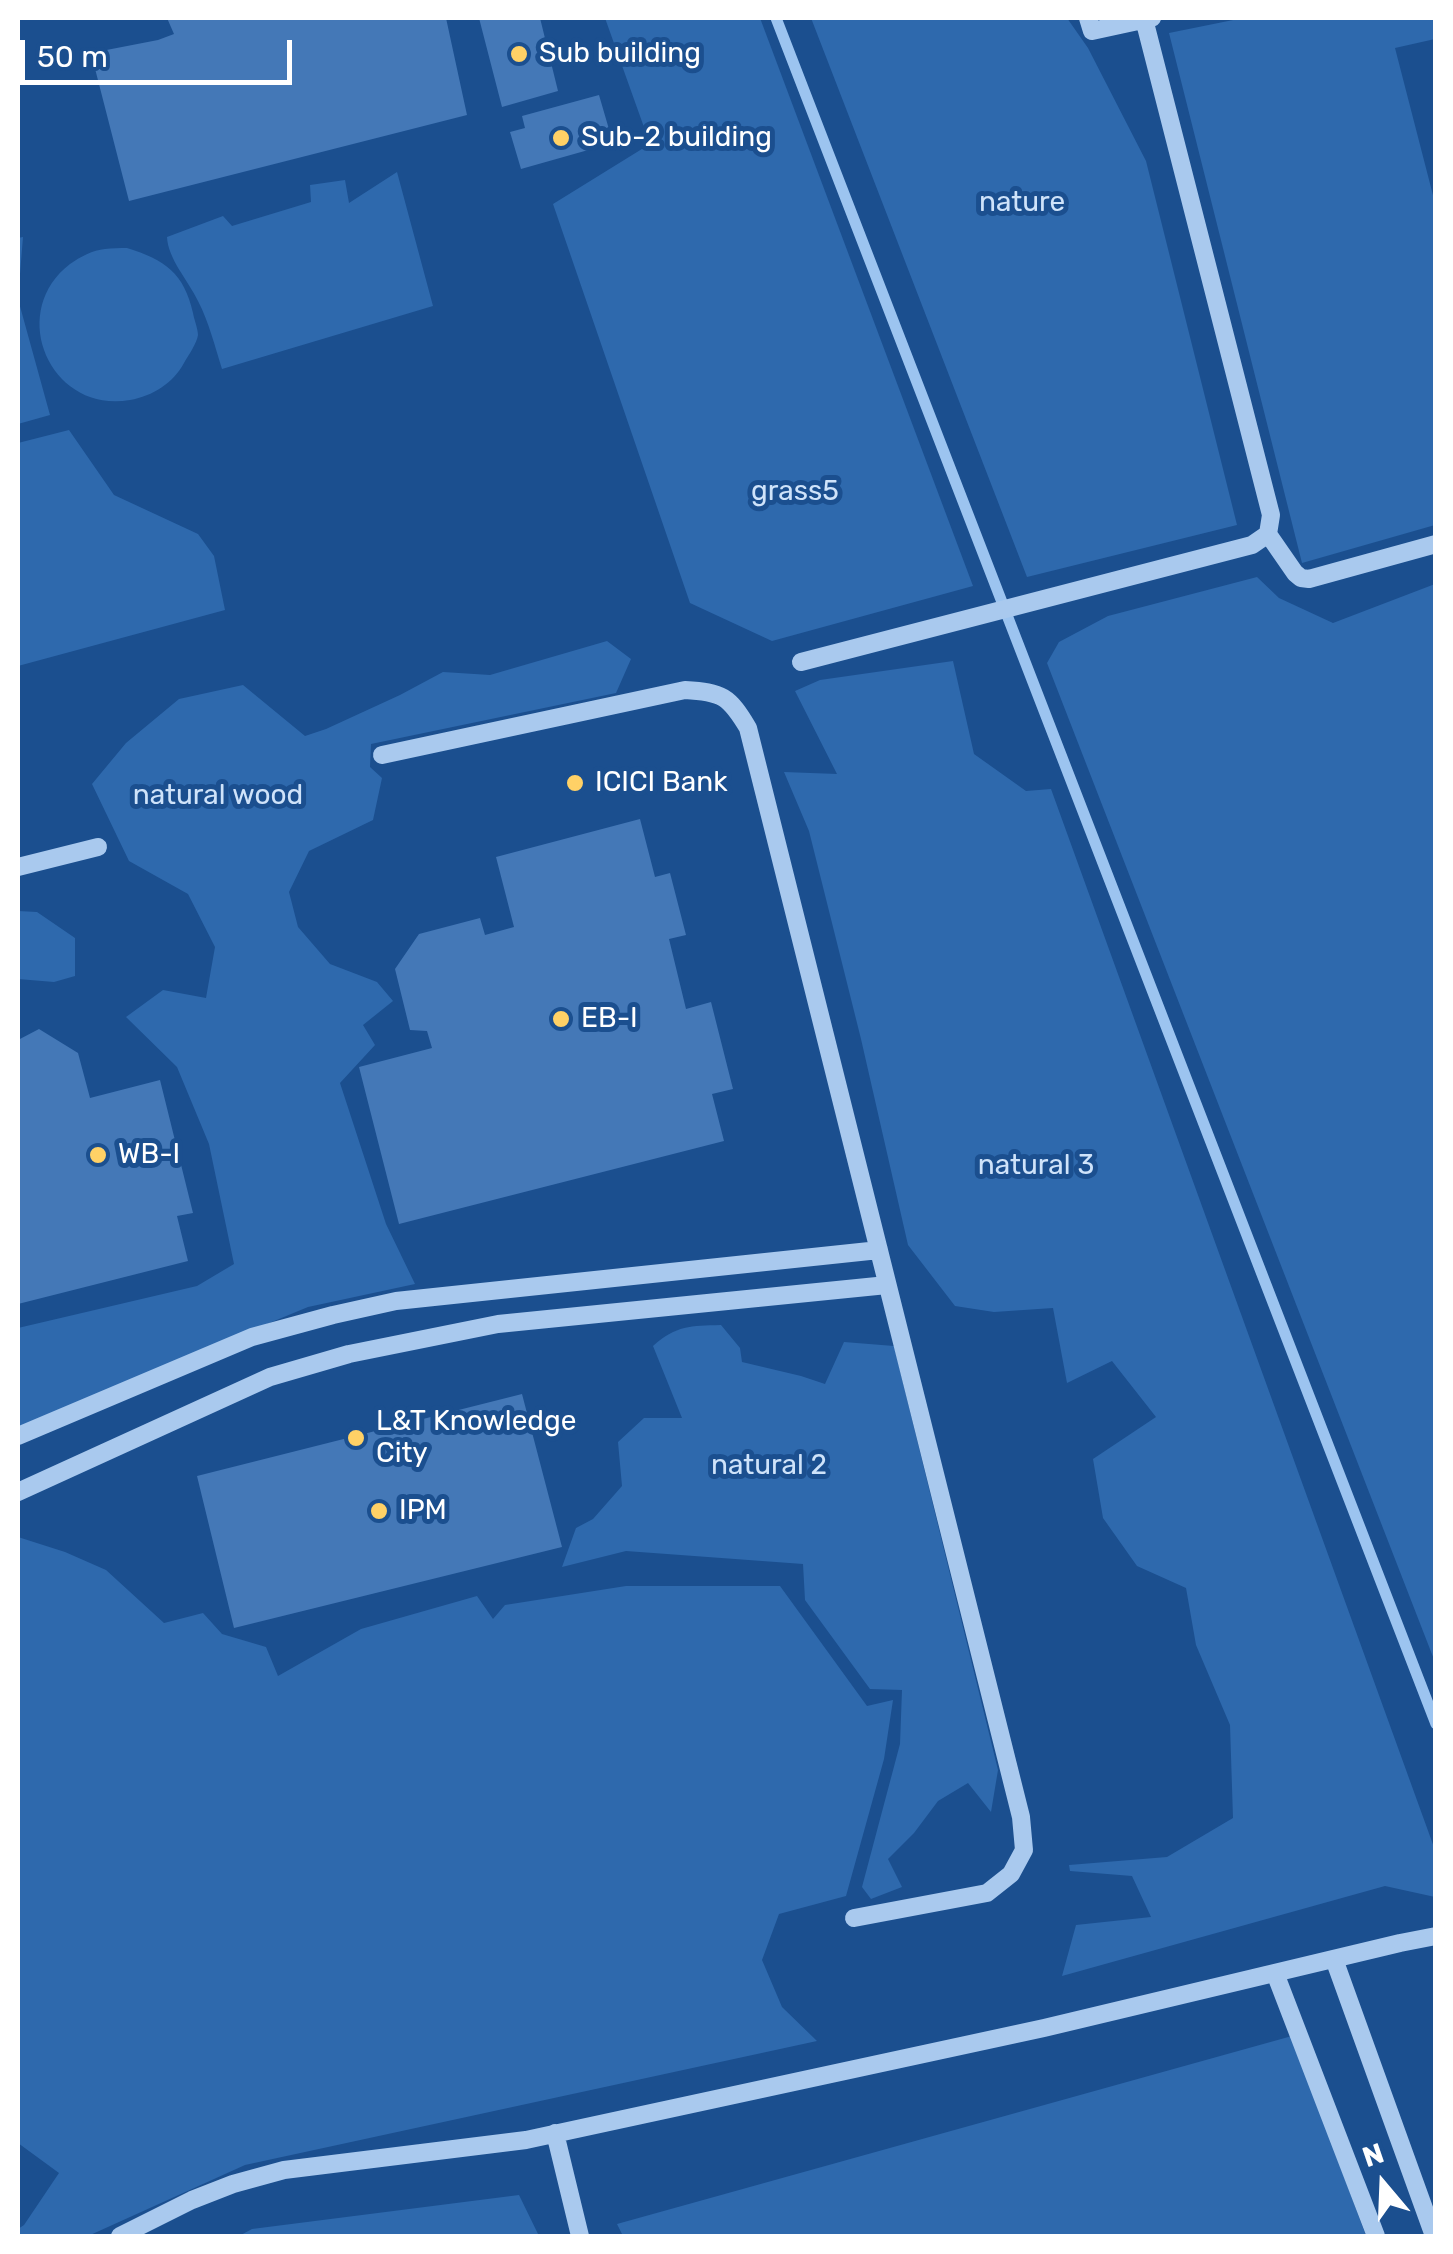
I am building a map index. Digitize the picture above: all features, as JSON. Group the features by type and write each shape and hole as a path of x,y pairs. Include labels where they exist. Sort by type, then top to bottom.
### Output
{"street":[{"path":"1088,18 1092,31 1148,18 1271,516 1268,534 1296,573 1310,579 1436,544"},
{"path":"802,662 1252,545 1268,534"},
{"path":"382,755 685,690 712,691 734,704 748,728 1021,1818 1024,1850 1011,1874 987,1893 854,1918"},
{"path":"18,867 98,847"},
{"path":"18,1436 252,1337 333,1314 396,1301 879,1250"},
{"path":"18,1492 270,1377 350,1354 498,1324 888,1284"},
{"path":"120,2236 192,2200 284,2170 526,2140 1044,2028 1436,1936"},
{"path":"1334,1959 1434,2236"},
{"path":"1275,1974 1376,2236"},
{"path":"554,2133 580,2236"}],"green space":[{"name":"grass5","path":"605,18 760,18 973,586 772,641 690,603 553,204 650,144"},
{"name":"nature","path":"811,18 1067,18 1088,48 1146,161 1237,525 1027,577"},
{"path":"1243,18 1435,18 1435,39 1395,48 1435,203 1435,525 1302,563 1169,33"},
{"path":"397,172 433,306 222,369 205,317 175,261 167,237 223,216 232,226 311,202 310,185 345,180 349,203"},
{"path":"23,237 18,299 18,238"},
{"path":"127,248 162,263 178,278 189,299 198,335 179,370 162,388 130,400 102,400 78,392 59,376 46,356 40,332 41,308 51,284 70,264 96,251"},
{"path":"18,299 50,415 18,424"},
{"path":"69,430 114,495 198,534 214,556 225,610 18,666 18,443"},
{"path":"1257,577 1279,598 1333,623 1435,584 1435,1662 1047,663 1059,642 1108,616"},
{"name":"natural wood","path":"607,641 631,659 616,693 371,744 370,767 382,778 373,820 309,851 289,892 298,927 330,964 377,982 393,1001 363,1025 375,1045 340,1083 386,1224 415,1284 308,1307 18,1427 18,1328 197,1286 234,1264 209,1144 177,1067 126,1017 163,990 206,998 215,947 188,894 129,861 92,784 126,743 179,699 243,685 305,736 443,672 490,675"},
{"name":"natural 3","path":"953,661 974,754 1026,791 1051,789 1435,1850 1435,1897 1385,1886 1062,1976 1076,1925 1151,1917 1132,1876 1070,1871 1069,1865 1167,1857 1233,1818 1230,1725 1196,1645 1186,1588 1137,1566 1103,1518 1093,1459 1156,1417 1112,1361 1067,1383 1053,1308 994,1312 955,1306 908,1245 809,831 784,772 837,774 795,691 820,680"},
{"path":"18,911 37,912 75,938 75,976 54,982 18,979"},
{"name":"natural 2","path":"721,1325 740,1348 742,1362 825,1384 844,1342 894,1346 998,1770 991,1812 968,1783 938,1801 888,1859 902,1887 871,1899 862,1887 900,1744 902,1690 870,1689 805,1600 803,1564 626,1551 562,1567 576,1528 593,1519 622,1486 618,1442 644,1418 682,1418 653,1346 684,1328"},
{"path":"18,1537 106,1570 164,1623 203,1613 222,1634 266,1647 278,1676 361,1629 477,1596 493,1619 505,1605 626,1586 780,1586 867,1706 893,1700 884,1759 846,1896 779,1914 762,1960 782,2007 817,2041 245,2165 88,2236 18,2236 18,2229 59,2173 18,2143"},
{"path":"1292,2036 1366,2236 623,2236 617,2224"},
{"path":"519,2195 539,2236 239,2236 252,2229"}],"building":[{"path":"167,18 446,18 467,115 129,201 91,53 174,34"},
{"name":"Sub building","path":"479,18 540,18 558,91 502,107"},
{"name":"Sub-2 building","path":"599,95 613,143 521,169 510,132 525,128 522,116"},
{"name":"EB-I","path":"640,819 655,877 670,873 686,935 669,939 686,1009 711,1002 733,1089 712,1094 724,1141 399,1224 359,1067 432,1048 427,1031 410,1030 395,969 419,934 480,918 485,935 514,927 496,857"},
{"name":"WB-I","path":"39,1029 78,1053 90,1098 160,1080 193,1213 177,1216 188,1261 18,1304 18,1040"},
{"name":"IPM","path":"522,1394 562,1547 234,1628 197,1476"}],"waterway":[{"path":"776,18 1436,1724"}],"place":[{"name":"Sub building","path":"519,54"},
{"name":"Sub-2 building","path":"561,138"},
{"name":"ICICI Bank","path":"575,783"},
{"name":"EB-I","path":"561,1019"},
{"name":"WB-I","path":"98,1155"},
{"name":"L&T Knowledge City","path":"356,1438"},
{"name":"IPM","path":"379,1511"}]}
